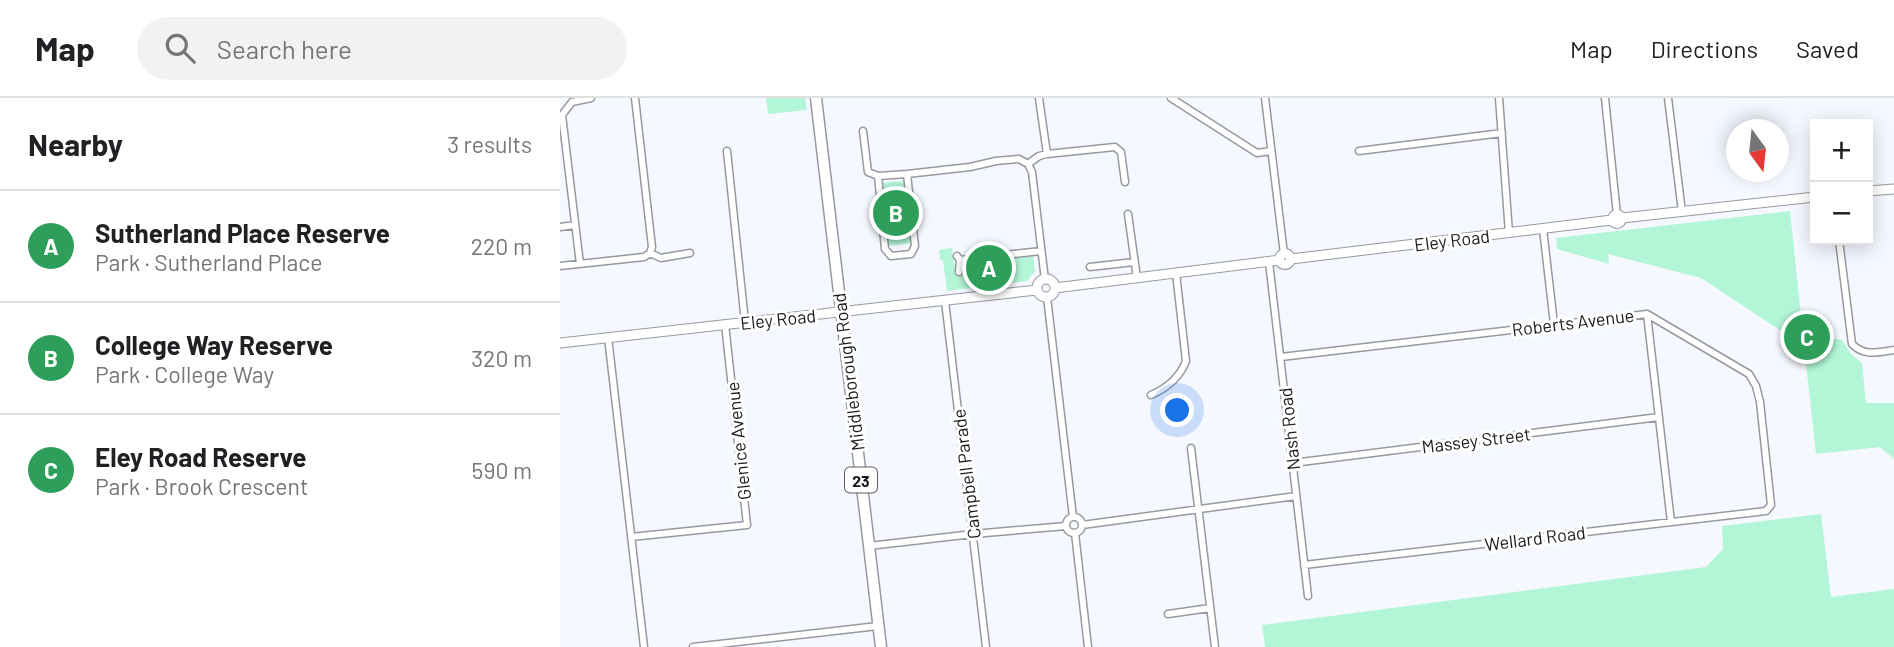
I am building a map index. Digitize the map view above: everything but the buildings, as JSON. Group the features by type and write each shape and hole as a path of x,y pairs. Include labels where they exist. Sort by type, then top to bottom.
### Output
{"main road":[{"name":"Middleborough Road","path":"816,98 880,647"},
{"path":"1873,190 1894,188"},
{"name":"Eley Road","path":"1055,288 1617,218 1810,198"},
{"path":"1045,280 1051,281 1055,288 1054,293 1047,297 1037,290 1038,284 1045,280"},
{"name":"Eley Road","path":"560,343 1037,290"}],"street":[{"path":"580,264 562,115 572,102 591,98"},
{"path":"560,266 644,257 650,253 652,247 635,98"},
{"path":"1039,98 1047,154"},
{"path":"1171,98 1256,153 1271,151"},
{"path":"1265,98 1285,258"},
{"path":"1499,98 1509,233"},
{"path":"1605,98 1617,218"},
{"path":"1668,98 1682,212"},
{"path":"863,131 868,172 877,176 971,167 1019,159 1028,164 1032,172 1045,280"},
{"path":"1359,151 1502,133"},
{"path":"1028,164 1047,154 1115,147 1121,152 1125,181"},
{"path":"727,151 745,322"},
{"path":"877,176 885,249 891,256 911,254 915,246 907,174"},
{"path":"1128,214 1137,278"},
{"path":"560,227 575,225"},
{"path":"1543,229 1554,324"},
{"path":"1840,245 1852,344 1867,354 1894,350"},
{"path":"959,272 959,258 1041,251"},
{"path":"650,253 661,258 690,253"},
{"path":"1090,267 1134,262"},
{"name":"Nash Road","path":"1269,262 1308,596"},
{"path":"1151,395 1162,390 1182,372 1186,361 1176,273"},
{"path":"1047,297 1073,517"},
{"name":"Campbell Parade","path":"945,301 986,647"},
{"path":"1647,314 1671,522"},
{"name":"Roberts Avenue","path":"1282,357 1647,314 1749,374 1756,386 1760,402 1771,505 1766,511"},
{"name":"Glenice Avenue","path":"631,537 747,524 725,324"},
{"path":"608,337 644,647"},
{"name":"Massey Street","path":"1293,463 1659,417"},
{"path":"1191,448 1214,647"},
{"path":"1082,525 1199,507 1296,496"},
{"name":"Wellard Road","path":"1304,565 1766,511"},
{"path":"1075,533 1069,531 1066,526 1068,519 1079,519 1082,525"},
{"path":"1075,533 1082,525"},
{"path":"869,546 1066,526"},
{"path":"1075,533 1088,647"},
{"path":"1168,614 1210,608"},
{"path":"693,647 878,626"}],"green space":[{"path":"766,98 805,98 807,110 768,114"},
{"path":"904,181 911,243 888,246 881,183"},
{"path":"1790,211 1803,334 1842,340 1851,354 1862,363 1866,403 1894,403 1894,459 1880,447 1816,454 1804,346 1701,278 1608,254 1609,264 1557,249 1556,238"},
{"path":"952,248 954,265 1033,256 1035,271 1027,281 947,291 939,250"},
{"path":"1821,514 1831,597 1894,589 1894,647 1265,647 1262,625 1706,567 1723,549 1722,526"}],"place":[{"name":"College Way Reserve","path":"896,213"},
{"name":"Sutherland Place Reserve","path":"989,268"},
{"name":"Eley Road Reserve","path":"1807,337"}]}
